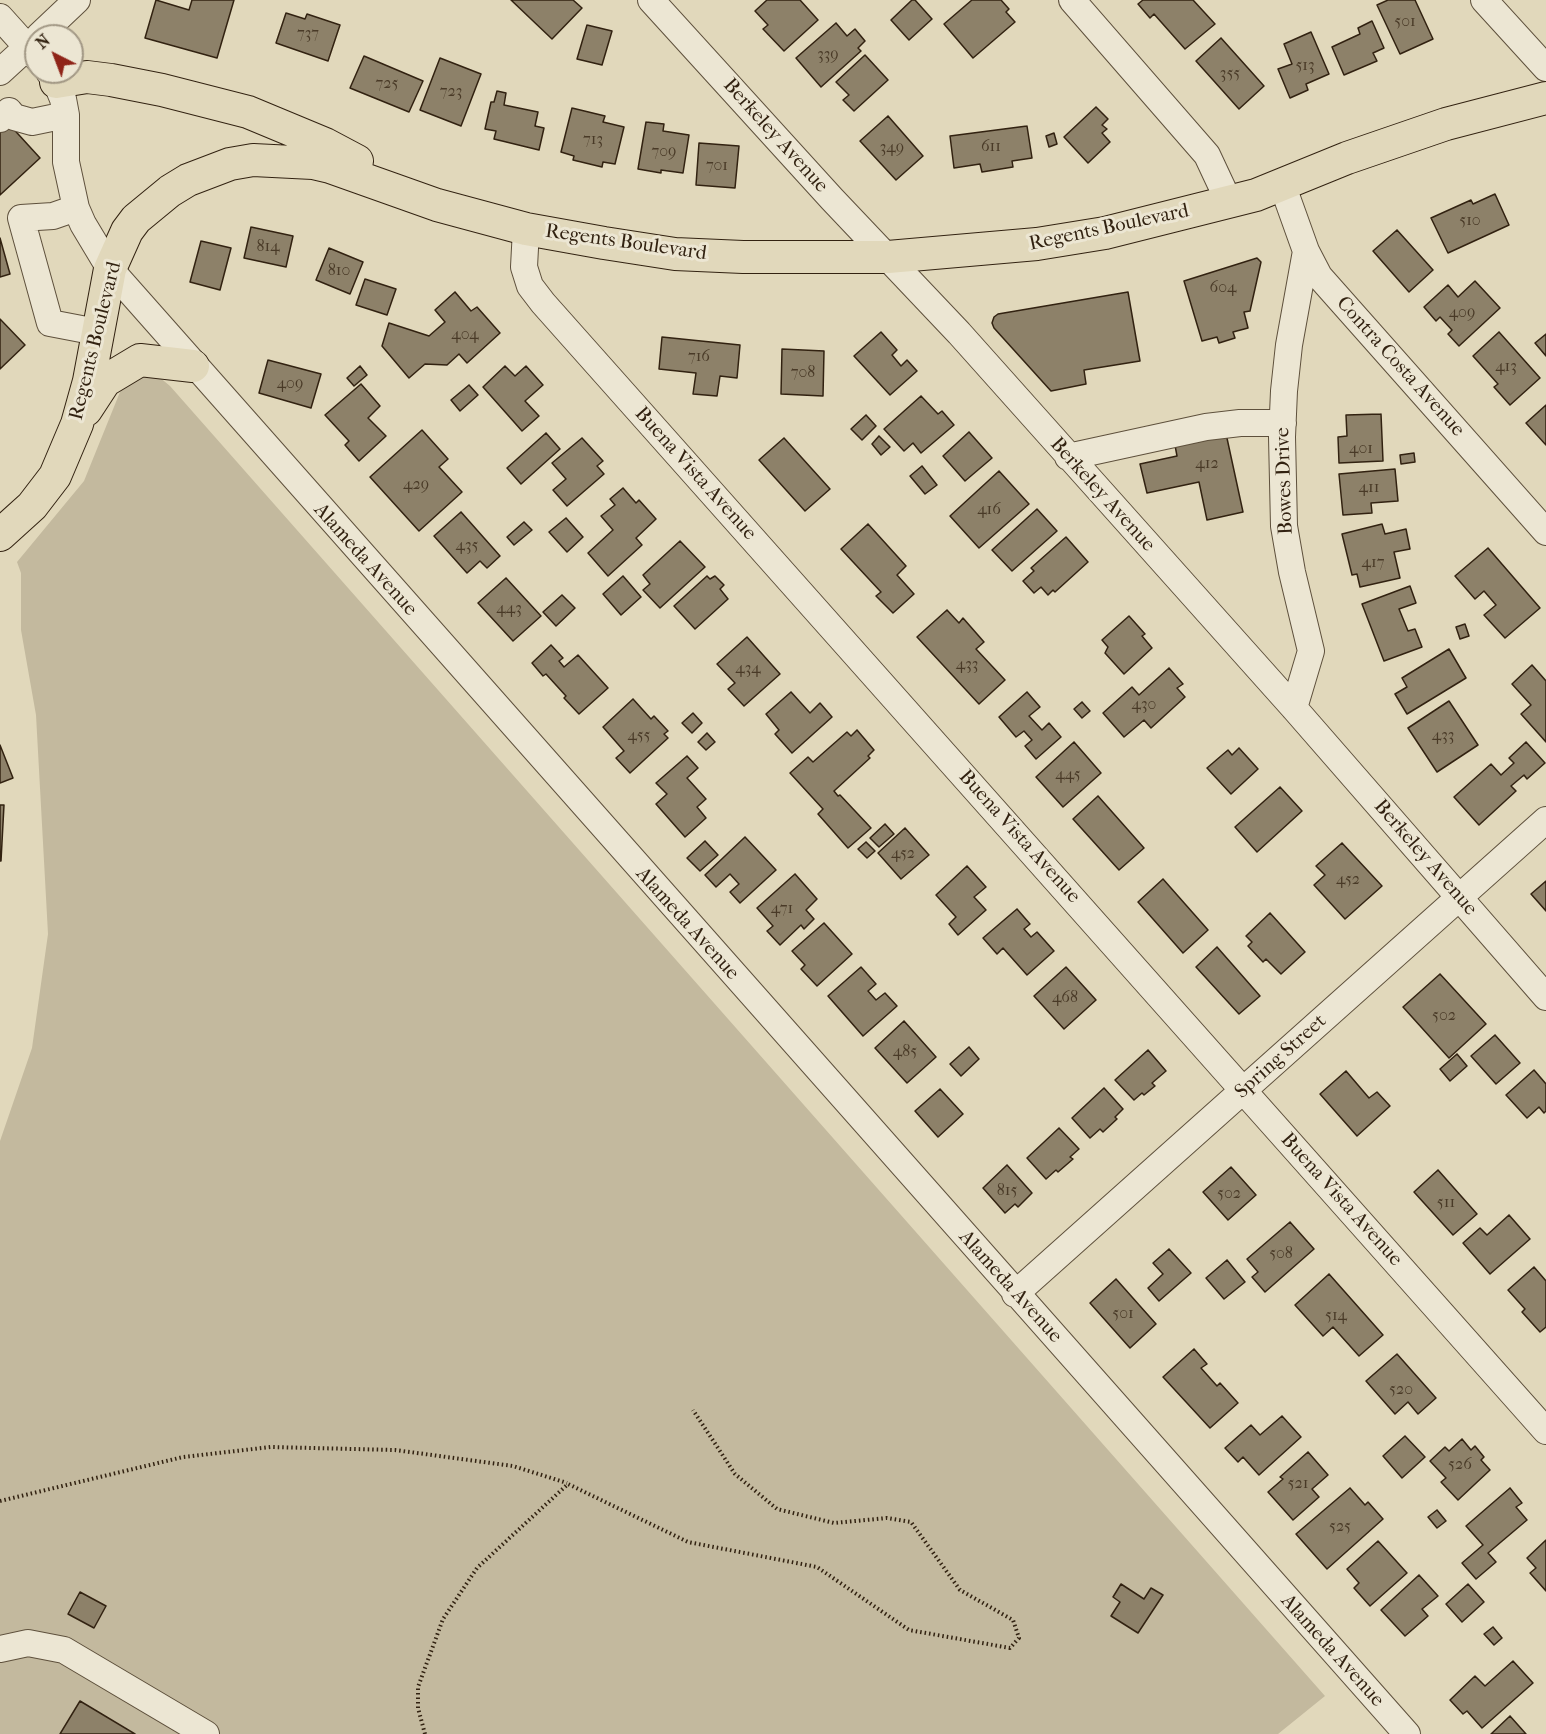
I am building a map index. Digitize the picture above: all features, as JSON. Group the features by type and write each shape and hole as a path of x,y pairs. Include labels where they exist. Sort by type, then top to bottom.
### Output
{"main road":[{"path":"84,77 162,90 248,112 325,144 437,205"},
{"name":"Regents Boulevard","path":"1,532 32,506 55,476 77,424 89,381 110,269 127,231 136,219 170,191 188,180 230,164 253,160 313,163 437,205 526,229 675,254 743,257 888,257 1049,243 1105,233 1256,195 1347,158 1446,124 1546,98"},
{"path":"77,424 105,381 140,360 193,366"}],"street":[{"path":"55,24 77,0"},
{"name":"Berkeley Avenue","path":"651,0 832,199 959,333 1294,708 1546,997"},
{"path":"1072,0 1207,155 1229,202"},
{"path":"1484,0 1546,68"},
{"path":"0,17 24,36"},
{"path":"0,72 24,53"},
{"name":"Alameda Avenue","path":"56,84 63,99 66,115 66,162 76,208 110,269 193,366 1407,1734"},
{"path":"0,119 9,111 15,117 32,122 66,115"},
{"name":"Contra Costa Avenue","path":"1281,184 1306,251 1319,276 1546,532"},
{"path":"76,208 53,216 11,221 50,323 97,332"},
{"name":"Buena Vista Avenue","path":"526,229 524,267 530,286 543,303 1546,1431"},
{"name":"Bowes Drive","path":"1294,708 1311,651 1292,572 1284,526 1283,423 1289,345 1306,251"},
{"path":"1068,457 1206,427 1240,423 1283,423"},
{"name":"Spring Street","path":"1015,1294 1546,820"},
{"path":"0,1649 28,1643 64,1650 206,1734"}],"path":[{"path":"0,1501 183,1457 271,1447 395,1450 513,1466 568,1484 688,1542 817,1567 909,1630 1010,1648 1019,1638 1013,1620 960,1590 911,1522 887,1518 834,1523 777,1509 735,1474 693,1410"},
{"path":"425,1734 418,1708 418,1687 443,1619 477,1568 568,1484"}],"shaded area":[{"path":"143,376 158,376 170,386 1325,1696 1278,1734 0,1734 0,1141 32,1048 48,934 36,715 21,630 21,573 17,562 84,481 120,392 129,381"}],"building":[{"path":"156,0 189,10 192,0 234,0 217,58 145,38"},
{"path":"511,0 573,0 582,8 552,39"},
{"path":"767,0 800,0 818,20 784,51 763,29 768,25 755,11"},
{"path":"912,0 915,0 932,19 909,40 891,20"},
{"path":"972,0 1001,0 1009,9 1006,12 1015,22 973,58 944,24"},
{"path":"1143,0 1193,0 1215,24 1185,49 1154,14 1150,18 1138,4"},
{"path":"1388,0 1415,0 1433,39 1400,54 1377,5"},
{"path":"286,13 305,19 307,14 340,25 328,61 276,43"},
{"path":"1372,21 1384,48 1373,53 1377,61 1344,75 1332,47 1360,34 1358,28"},
{"path":"836,23 847,36 855,29 865,41 858,48 861,51 821,87 796,58"},
{"path":"587,25 612,31 602,65 577,59"},
{"path":"1311,32 1329,74 1306,84 1308,90 1290,98 1278,69 1292,64 1284,44"},
{"path":"1221,38 1264,86 1239,109 1196,61"},
{"path":"865,55 888,80 854,111 843,100 849,95 836,82"},
{"path":"364,56 423,81 409,112 350,88"},
{"path":"440,58 481,74 461,126 420,110"},
{"path":"497,91 506,93 504,105 538,112 535,126 544,128 539,150 494,139 496,131 485,129 491,102 494,102"},
{"path":"1096,107 1108,119 1102,125 1107,129 1102,133 1110,142 1088,163 1064,137"},
{"path":"572,108 605,116 603,122 624,127 615,164 603,162 602,167 573,160 574,156 561,152"},
{"path":"888,116 923,156 896,180 860,141"},
{"path":"646,122 664,124 663,131 689,135 683,173 661,170 661,173 638,169"},
{"path":"8,123 40,158 0,195 0,131"},
{"path":"1027,126 1032,158 1012,161 1013,167 982,172 980,164 954,168 950,136"},
{"path":"1054,133 1057,144 1049,147 1046,136"},
{"path":"699,143 739,146 735,188 696,185"},
{"path":"1495,194 1509,225 1448,253 1431,218 1471,200 1473,204"},
{"path":"251,227 293,236 286,267 244,258"},
{"path":"1397,230 1433,270 1409,292 1373,251"},
{"path":"0,238 10,274 0,277"},
{"path":"201,241 231,248 220,290 190,282"},
{"path":"329,248 363,262 350,294 316,280"},
{"path":"1257,258 1261,262 1250,311 1244,312 1248,328 1233,332 1235,338 1219,343 1217,337 1202,341 1184,281"},
{"path":"365,279 396,289 387,315 356,305"},
{"path":"1475,281 1500,308 1459,346 1448,334 1452,330 1440,317 1436,321 1424,307 1448,285 1458,297"},
{"path":"455,292 471,311 477,307 500,333 467,363 459,354 447,365 425,364 409,378 382,346 389,323 429,336 445,322 435,310"},
{"path":"1128,292 1140,361 1084,370 1086,384 1051,391 992,323 998,314"},
{"path":"0,319 25,345 0,369"},
{"path":"881,332 897,350 892,355 901,366 907,360 917,371 890,395 854,356"},
{"path":"1499,332 1540,378 1510,405 1494,387 1498,384 1473,356"},
{"path":"1546,334 1546,356 1535,343"},
{"path":"662,337 740,345 737,378 720,376 717,396 693,394 696,373 659,369"},
{"path":"782,349 824,351 823,396 781,394"},
{"path":"268,360 321,374 311,408 259,393"},
{"path":"360,366 367,375 354,386 347,378"},
{"path":"505,366 515,376 526,366 543,385 525,401 539,416 522,431 483,387"},
{"path":"361,384 380,406 368,418 386,436 359,461 345,445 349,441 325,415"},
{"path":"469,385 478,395 460,411 451,400"},
{"path":"921,396 938,414 942,411 954,425 921,453 913,443 904,451 884,429"},
{"path":"1546,405 1546,445 1526,423"},
{"path":"1381,414 1383,461 1339,463 1338,437 1347,436 1346,415"},
{"path":"866,415 876,426 862,440 851,429"},
{"path":"1225,429 1243,512 1207,520 1199,482 1147,493 1140,464 1177,456 1174,440"},
{"path":"422,430 448,459 439,467 462,492 419,531 370,477"},
{"path":"969,432 992,458 965,481 943,456"},
{"path":"546,433 560,449 521,484 507,468"},
{"path":"879,436 890,447 881,455 872,444"},
{"path":"582,438 603,461 597,466 604,474 567,506 553,490 566,479 552,463"},
{"path":"784,438 830,489 805,511 759,460"},
{"path":"1414,453 1415,462 1401,464 1400,455"},
{"path":"922,466 937,485 925,494 910,476"},
{"path":"1395,469 1398,501 1371,503 1372,513 1343,515 1339,474"},
{"path":"999,471 1029,504 979,548 950,516"},
{"path":"623,488 636,503 639,500 656,519 636,538 642,545 608,576 588,553 613,530 601,516 615,505 610,499"},
{"path":"1037,509 1057,531 1012,571 992,550"},
{"path":"461,512 500,556 487,568 480,561 467,573 434,536"},
{"path":"566,518 583,537 567,552 549,532"},
{"path":"524,522 532,530 514,545 507,537"},
{"path":"868,524 906,566 897,575 914,594 893,613 876,596 881,592 841,549"},
{"path":"1382,524 1385,534 1406,529 1410,549 1394,552 1400,578 1360,587 1357,574 1352,575 1342,534"},
{"path":"1066,537 1088,562 1055,592 1053,590 1048,595 1041,587 1034,593 1023,581 1034,571 1031,568"},
{"path":"680,541 705,567 660,608 643,590 650,584 643,575"},
{"path":"1488,548 1540,608 1505,638 1484,615 1496,605 1484,591 1475,599 1455,576"},
{"path":"623,576 641,597 621,615 603,594"},
{"path":"707,576 710,579 715,576 724,585 720,589 728,599 695,629 674,606"},
{"path":"506,578 541,616 513,641 478,603"},
{"path":"1410,586 1416,603 1399,609 1408,631 1415,629 1422,647 1384,661 1362,604"},
{"path":"562,595 575,608 556,626 543,612"},
{"path":"947,610 959,623 963,618 984,642 976,649 1005,680 979,704 917,637"},
{"path":"1129,616 1145,634 1142,636 1152,648 1124,674 1105,653 1108,647 1102,640"},
{"path":"1465,624 1469,636 1460,639 1456,627"},
{"path":"747,637 780,674 744,706 728,689 735,683 717,664"},
{"path":"551,645 563,658 559,661 564,667 578,655 608,688 579,714 546,674 543,676 532,663"},
{"path":"1449,649 1466,678 1407,714 1395,694 1407,687 1402,678"},
{"path":"1532,665 1546,681 1546,742 1521,714 1531,705 1512,684"},
{"path":"1169,668 1183,684 1177,688 1185,697 1151,728 1144,720 1124,737 1103,713 1132,687 1139,695"},
{"path":"791,692 810,713 820,703 832,717 792,753 775,734 779,730 766,714"},
{"path":"1027,692 1040,707 1029,716 1042,730 1049,723 1061,737 1036,759 1025,746 1032,740 1024,731 1016,737 999,717"},
{"path":"633,699 651,719 654,716 668,731 664,734 668,738 630,773 616,758 624,751 603,727"},
{"path":"1449,701 1478,745 1437,772 1408,728"},
{"path":"1082,702 1090,711 1082,718 1074,709"},
{"path":"693,713 702,723 692,733 682,723"},
{"path":"857,730 874,750 868,756 870,758 834,791 871,828 848,848 818,814 823,809 790,773 808,757 813,762 847,732 851,736"},
{"path":"707,733 715,742 706,750 698,742"},
{"path":"1074,742 1101,773 1063,807 1036,777"},
{"path":"1526,742 1545,763 1527,779 1524,775 1511,786 1516,791 1479,825 1454,797 1491,764 1501,775 1514,763 1509,758"},
{"path":"0,745 13,778 0,783"},
{"path":"1239,748 1258,769 1231,794 1207,768 1228,750 1232,755"},
{"path":"687,756 698,768 687,778 706,799 697,807 706,818 685,837 656,804 667,794 656,783"},
{"path":"1280,787 1302,811 1257,852 1235,827"},
{"path":"1098,796 1144,848 1119,870 1073,819"},
{"path":"0,805 4,805 1,861 0,861"},
{"path":"885,824 894,834 879,847 870,838"},
{"path":"905,828 929,855 901,879 878,853"},
{"path":"745,837 776,870 740,903 730,892 739,884 730,874 716,887 705,875"},
{"path":"705,841 718,855 700,871 687,858"},
{"path":"866,842 875,851 867,858 858,849"},
{"path":"1342,843 1382,886 1345,919 1314,885 1325,875 1316,866"},
{"path":"967,866 986,887 974,897 986,910 958,935 949,924 956,917 936,895"},
{"path":"795,874 817,899 806,910 814,919 804,929 801,925 780,945 767,931 773,926 757,908"},
{"path":"1163,879 1208,930 1183,953 1138,902"},
{"path":"1546,881 1546,911 1531,894"},
{"path":"1017,909 1030,924 1024,929 1031,937 1037,932 1054,951 1027,975 1003,948 997,954 983,938"},
{"path":"1270,913 1305,952 1281,974 1266,959 1263,962 1248,946 1252,942 1246,936"},
{"path":"824,923 852,954 817,986 801,969 805,965 792,951"},
{"path":"1217,947 1260,996 1239,1014 1196,967"},
{"path":"861,967 876,984 868,991 876,1000 885,993 897,1006 863,1036 828,996"},
{"path":"1066,967 1096,1000 1064,1029 1034,996"},
{"path":"1440,974 1486,1024 1449,1058 1403,1007"},
{"path":"904,1021 936,1057 907,1083 875,1048"},
{"path":"1495,1035 1520,1063 1496,1084 1471,1056"},
{"path":"969,1047 979,1059 961,1076 950,1064"},
{"path":"1148,1050 1166,1071 1152,1083 1155,1086 1134,1100 1115,1080"},
{"path":"1457,1054 1467,1066 1450,1081 1440,1069"},
{"path":"1534,1070 1546,1084 1546,1111 1544,1113 1539,1107 1527,1118 1506,1095"},
{"path":"1346,1071 1369,1098 1377,1092 1390,1106 1357,1136 1320,1094"},
{"path":"1104,1088 1123,1109 1115,1117 1117,1119 1103,1132 1100,1129 1090,1138 1072,1118"},
{"path":"940,1089 963,1114 938,1137 915,1111"},
{"path":"1059,1128 1079,1149 1070,1157 1073,1159 1046,1179 1027,1158"},
{"path":"1007,1165 1032,1193 1018,1207 1015,1204 1005,1213 983,1188"},
{"path":"1231,1167 1256,1195 1228,1220 1203,1192"},
{"path":"1438,1170 1477,1214 1453,1235 1414,1192"},
{"path":"1509,1215 1530,1239 1490,1274 1463,1243 1480,1228 1487,1235"},
{"path":"1290,1222 1314,1249 1265,1292 1252,1277 1258,1272 1247,1259"},
{"path":"1169,1249 1191,1273 1159,1301 1148,1288 1163,1274 1153,1263"},
{"path":"1227,1260 1245,1282 1224,1299 1206,1278"},
{"path":"1534,1267 1546,1281 1546,1327 1540,1332 1522,1312 1525,1309 1508,1290"},
{"path":"1329,1274 1383,1335 1359,1356 1333,1327 1323,1336 1295,1305"},
{"path":"1116,1279 1156,1324 1130,1348 1090,1303"},
{"path":"1194,1349 1207,1364 1201,1368 1217,1386 1220,1383 1238,1403 1210,1428 1163,1377"},
{"path":"1397,1354 1436,1398 1418,1414 1408,1402 1395,1414 1366,1381"},
{"path":"1282,1416 1301,1437 1259,1475 1243,1457 1238,1462 1225,1448 1251,1425 1260,1435"},
{"path":"1405,1436 1425,1457 1402,1478 1383,1456"},
{"path":"1462,1439 1471,1450 1475,1446 1484,1457 1481,1460 1490,1470 1458,1500 1441,1482 1446,1478 1430,1461 1445,1447 1449,1451"},
{"path":"1308,1452 1328,1475 1312,1489 1319,1497 1293,1520 1268,1492 1283,1479 1280,1477"},
{"path":"1350,1488 1365,1505 1368,1502 1383,1519 1327,1569 1296,1534"},
{"path":"1510,1488 1522,1503 1516,1507 1527,1520 1488,1553 1496,1562 1476,1579 1462,1563 1483,1545 1466,1526"},
{"path":"1437,1510 1446,1521 1437,1528 1428,1517"},
{"path":"1546,1540 1546,1591 1530,1573 1536,1568 1527,1558"},
{"path":"1378,1541 1407,1573 1370,1606 1354,1588 1359,1583 1347,1569"},
{"path":"1419,1575 1438,1596 1422,1609 1428,1616 1405,1636 1381,1610"},
{"path":"1121,1584 1144,1599 1151,1588 1163,1595 1138,1633 1111,1616 1120,1602 1113,1597"},
{"path":"1468,1584 1484,1602 1462,1622 1446,1604"},
{"path":"80,1592 106,1606 94,1628 68,1614"},
{"path":"1493,1627 1502,1638 1494,1645 1484,1634"},
{"path":"1513,1661 1533,1683 1482,1728 1467,1711 1463,1714 1450,1700 1475,1676 1485,1686"},
{"path":"80,1701 135,1734 60,1734"},
{"path":"1510,1716 1526,1734 1491,1734"}]}
